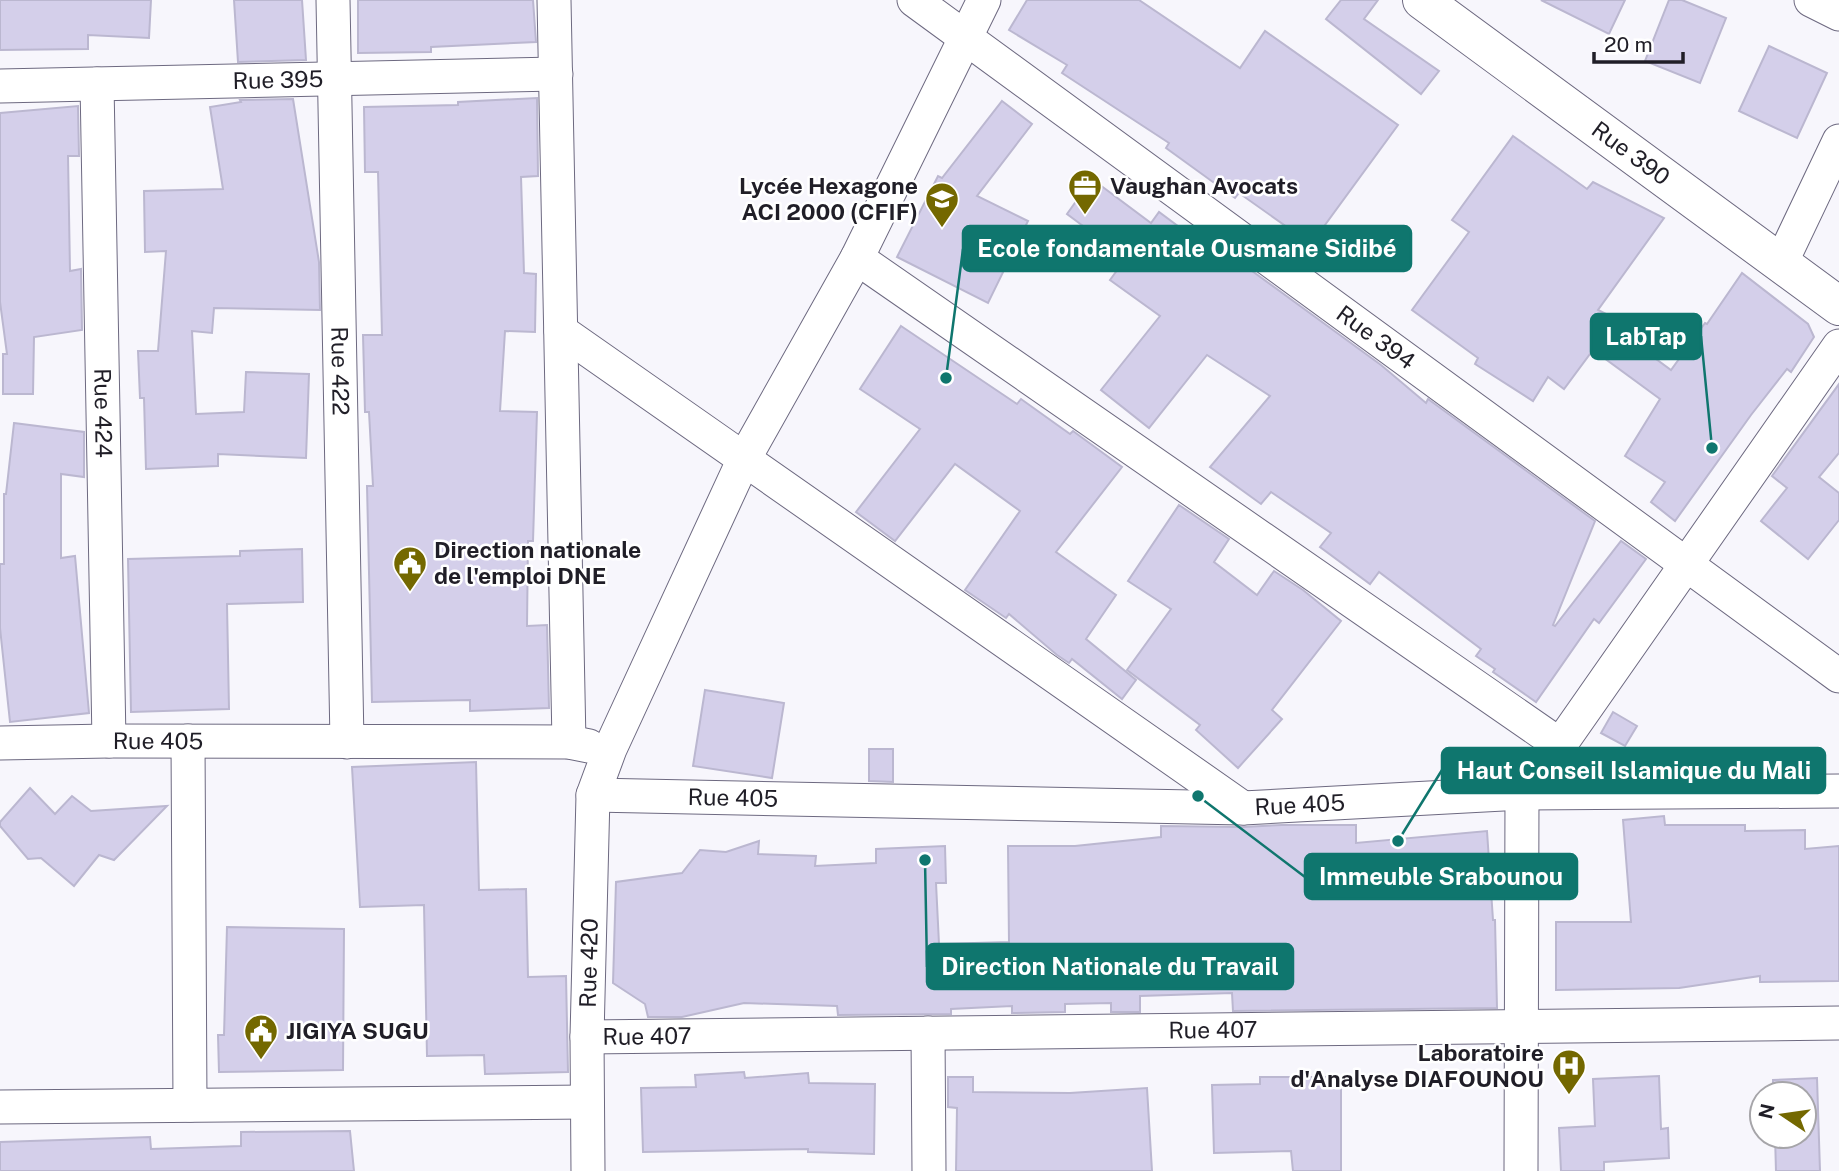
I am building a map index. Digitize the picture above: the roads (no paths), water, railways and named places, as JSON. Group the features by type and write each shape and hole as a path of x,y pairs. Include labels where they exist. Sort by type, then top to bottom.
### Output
{"street":[{"name":"Rue 422","path":"333,0 347,742"},
{"path":"554,0 569,743"},
{"name":"Rue 394","path":"914,0 1839,676"},
{"name":"Rue 420","path":"587,1171 587,1037 593,795 610,749 744,459 858,258 984,0"},
{"name":"Rue 390","path":"1422,0 1839,306"},
{"path":"1811,0 1839,14"},
{"name":"Rue 395","path":"0,86 556,74"},
{"name":"Rue 424","path":"97,84 109,741"},
{"path":"1781,263 1839,141"},
{"path":"858,258 1560,745"},
{"path":"561,331 1243,808"},
{"path":"1521,1171 1522,793 1560,745 1839,346"},
{"path":"188,741 190,1105"},
{"name":"Rue 405","path":"0,743 569,743 610,749"},
{"name":"Rue 405","path":"593,795 1243,808 1522,793 1839,791"},
{"name":"Rue 407","path":"587,1037 1839,1023"},
{"path":"928,1033 929,1171"},
{"path":"0,1107 587,1102"}],"place":[{"name":"Vaughan Avocats","path":"1085,216"},
{"name":"Lycée Hexagone ACI 2000 (CFIF)","path":"942,229"},
{"name":"Ecole fondamentale Ousmane Sidibé","path":"946,378"},
{"name":"LabTap","path":"1712,448"},
{"name":"Direction nationale de l'emploi DNE","path":"410,593"},
{"name":"Immeuble Srabounou","path":"1198,796"},
{"name":"Haut Conseil Islamique du Mali","path":"1398,841"},
{"name":"Direction Nationale du Travail","path":"925,860"},
{"name":"JIGIYA SUGU","path":"261,1061"},
{"name":"Laboratoire d'Analyse DIAFOUNOU","path":"1569,1096"}]}
